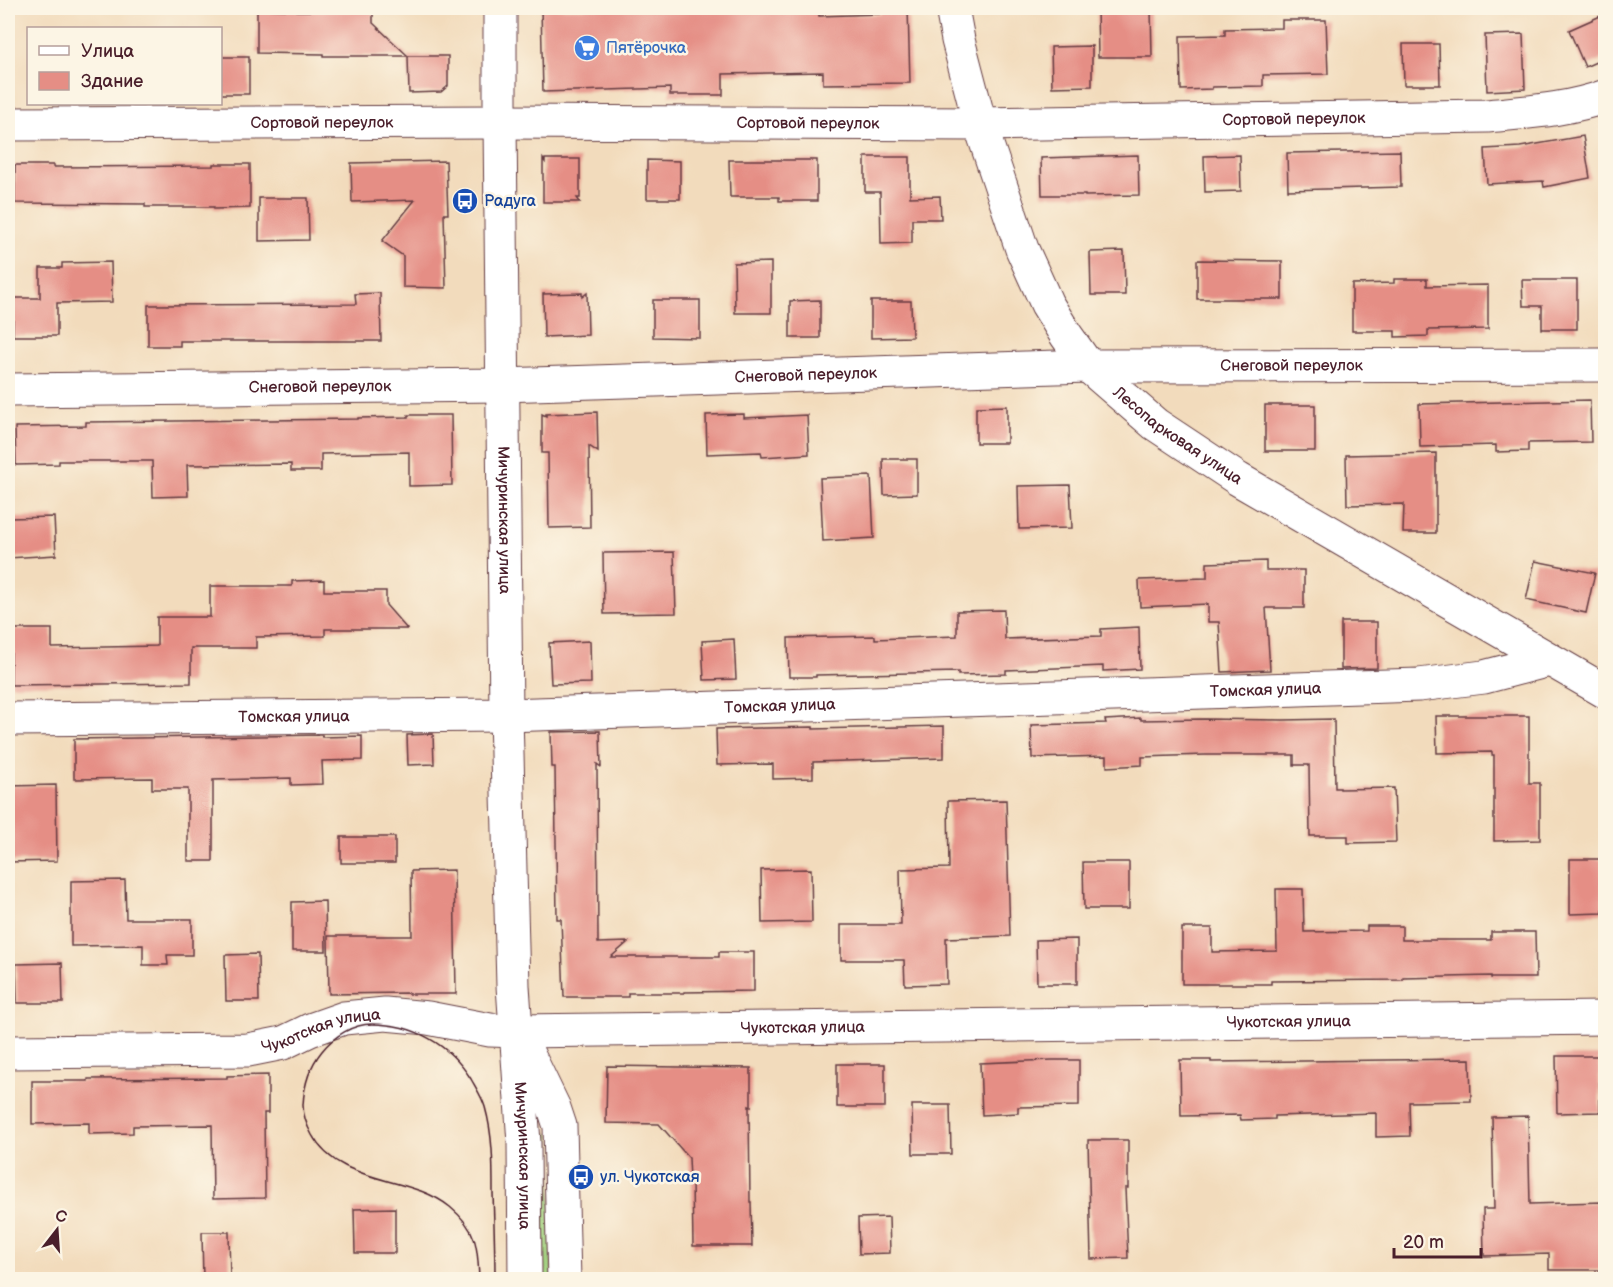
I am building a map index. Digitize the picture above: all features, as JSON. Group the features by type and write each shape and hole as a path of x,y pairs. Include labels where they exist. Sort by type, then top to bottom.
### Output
{"street":[{"name":"Мичуринская улица","path":"500,8 506,715 513,986 524,1143 525,1280"},
{"name":"Лесопарковая улица","path":"952,8 980,124 1022,249 1047,304 1088,366 1155,424 1238,479 1605,692"},
{"name":"Сортовой переулок","path":"8,124 500,122 980,124 1487,116 1545,111 1585,103 1605,96"},
{"name":"Снеговой переулок","path":"8,390 502,385 1088,366 1605,365"},
{"name":"Томская улица","path":"8,719 506,715 1419,685 1484,677 1549,660"},
{"name":"Чукотская улица","path":"8,1052 248,1050 282,1043 344,1018 385,1014 428,1018 490,1030 516,1031 1605,1018"},
{"name":"Мичуринская улица","path":"516,1031 554,1108 560,1126 564,1280"}],"green space":[{"path":"542,1134 550,1134 552,1279 544,1279"}],"building":[{"path":"541,8 818,8 819,16 880,14 880,8 908,8 910,83 823,84 823,72 723,74 723,95 670,95 670,88 543,92"},
{"path":"1097,8 1151,8 1152,57 1098,57"},
{"path":"257,9 373,11 373,23 408,56 257,53"},
{"path":"1605,14 1605,58 1585,67 1569,30"},
{"path":"1282,20 1326,20 1328,74 1263,75 1263,86 1181,90 1180,36 1225,35 1225,29 1282,28"},
{"path":"1523,34 1525,89 1487,91 1485,35"},
{"path":"1403,44 1439,44 1440,85 1404,85"},
{"path":"1092,46 1092,86 1052,87 1051,47"},
{"path":"408,56 448,56 448,86 441,92 409,93"},
{"path":"222,57 249,57 249,94 222,94"},
{"path":"1583,136 1590,178 1544,187 1543,181 1487,184 1485,149 1520,147"},
{"path":"1400,151 1401,187 1288,190 1287,153"},
{"path":"1138,155 1139,195 1042,195 1041,158"},
{"path":"1240,155 1241,191 1205,192 1204,156"},
{"path":"865,157 910,157 910,197 940,196 941,219 912,219 912,243 881,244 880,192 865,192"},
{"path":"543,159 545,162 545,159 580,159 580,198 577,198 580,202 543,202"},
{"path":"647,160 680,161 680,199 647,199"},
{"path":"729,160 817,160 817,201 779,201 779,197 730,197"},
{"path":"446,161 448,214 444,214 446,288 403,287 403,256 382,241 415,200 352,202 351,163"},
{"path":"213,164 250,164 250,208 15,203 15,165 54,165 54,167 213,166"},
{"path":"259,198 308,198 309,240 259,241"},
{"path":"1124,251 1125,295 1091,295 1090,252"},
{"path":"1197,260 1282,261 1282,299 1197,299"},
{"path":"111,262 112,302 57,303 57,336 13,336 13,298 40,298 40,268 62,268 62,263"},
{"path":"771,262 771,313 735,313 734,263"},
{"path":"1394,279 1427,279 1427,286 1488,285 1488,329 1428,330 1428,336 1395,337 1395,331 1352,331 1352,284 1394,283"},
{"path":"1522,280 1577,280 1577,329 1542,329 1542,306 1523,306"},
{"path":"380,293 381,341 180,341 180,346 148,346 148,305 356,304 355,294"},
{"path":"582,293 582,297 587,293 588,335 544,337 543,294"},
{"path":"653,300 700,300 700,338 653,337"},
{"path":"820,300 820,338 790,338 790,301"},
{"path":"871,301 911,301 912,337 871,338"},
{"path":"1590,400 1591,442 1528,443 1528,451 1496,452 1496,445 1420,447 1419,404"},
{"path":"1265,405 1315,405 1315,451 1265,451"},
{"path":"1007,406 1007,443 976,443 976,407"},
{"path":"597,412 598,452 589,446 590,527 549,528 548,453 542,453 542,414 546,416 546,414"},
{"path":"744,414 744,418 807,415 809,454 762,457 761,452 707,454 706,415"},
{"path":"408,415 451,415 452,485 409,486 409,452 321,454 321,471 291,471 291,464 187,465 188,496 153,497 152,461 59,461 59,464 16,465 15,427 86,426 86,422 358,419 408,417"},
{"path":"1436,453 1436,533 1403,533 1404,504 1347,505 1346,455"},
{"path":"883,459 917,459 917,494 884,495"},
{"path":"871,476 874,538 823,541 820,478"},
{"path":"1070,485 1072,528 1019,529 1018,486"},
{"path":"54,517 56,555 8,558 8,518"},
{"path":"674,552 676,613 604,614 603,553"},
{"path":"1266,561 1266,570 1304,570 1304,608 1266,608 1270,670 1222,672 1219,622 1208,622 1208,604 1140,607 1139,580 1207,578 1207,563"},
{"path":"1535,561 1595,573 1586,613 1526,600"},
{"path":"324,580 324,591 386,591 386,605 407,629 325,629 325,636 256,637 256,648 191,648 191,683 11,685 11,629 52,629 52,648 157,646 157,617 210,617 210,586 292,586 292,581"},
{"path":"1004,610 1005,639 1101,636 1101,629 1139,627 1140,669 1103,671 1103,666 1006,670 1006,674 958,675 958,672 789,677 788,638 875,636 875,639 957,636 957,611"},
{"path":"1341,622 1377,622 1377,668 1341,669"},
{"path":"734,639 736,679 704,680 702,641"},
{"path":"590,641 591,683 551,684 549,643"},
{"path":"1436,716 1529,716 1529,783 1540,783 1540,840 1494,841 1494,755 1492,752 1437,753"},
{"path":"1141,718 1141,720 1334,719 1335,788 1394,788 1396,842 1348,843 1348,836 1310,836 1309,765 1294,765 1294,755 1142,757 1142,765 1107,767 1107,756 1032,758 1031,725 1106,723 1105,720"},
{"path":"944,726 944,758 813,762 813,778 773,779 773,764 717,765 716,729"},
{"path":"600,731 601,767 597,764 598,943 628,942 611,957 719,957 719,952 754,952 754,991 628,993 628,997 564,997 561,919 557,919 555,767 552,767 551,732"},
{"path":"433,734 434,764 408,765 407,735"},
{"path":"322,735 322,737 362,736 362,760 322,761 323,784 291,785 291,778 213,780 213,861 188,861 188,789 152,789 152,778 74,779 74,739"},
{"path":"56,785 57,861 8,862 8,786"},
{"path":"1006,800 1010,936 946,938 947,984 905,985 904,960 841,960 841,925 901,925 900,869 949,868 948,801"},
{"path":"341,837 395,837 395,863 341,863"},
{"path":"1570,859 1602,859 1603,913 1570,914"},
{"path":"1083,862 1129,862 1129,909 1084,909"},
{"path":"811,869 812,922 762,923 761,870"},
{"path":"454,870 456,994 329,994 328,936 412,936 411,871"},
{"path":"125,880 126,919 192,919 192,955 167,955 168,965 143,965 143,945 71,946 71,881"},
{"path":"1276,889 1303,889 1304,932 1367,931 1367,926 1402,926 1402,940 1491,940 1491,932 1535,932 1536,978 1491,978 1491,976 1403,978 1403,980 1271,981 1271,984 1182,984 1182,928 1212,928 1212,952 1277,951"},
{"path":"325,901 326,951 292,951 292,902"},
{"path":"1077,939 1077,984 1037,984 1036,940"},
{"path":"258,954 259,1001 226,1001 225,955"},
{"path":"62,963 63,1003 17,1003 16,964"},
{"path":"1556,1056 1599,1056 1600,1112 1557,1113"},
{"path":"1470,1059 1471,1101 1409,1102 1410,1136 1376,1137 1376,1113 1275,1116 1275,1119 1241,1120 1240,1115 1181,1116 1180,1060 1211,1060 1211,1062"},
{"path":"1079,1060 1079,1106 1018,1107 1018,1113 982,1115 980,1063"},
{"path":"837,1064 885,1064 885,1107 837,1107"},
{"path":"607,1066 751,1068 751,1107 749,1106 752,1246 693,1246 692,1179 690,1179 689,1158 659,1124 606,1123"},
{"path":"268,1075 268,1113 264,1113 265,1198 213,1199 212,1125 133,1126 133,1133 89,1134 89,1123 32,1124 32,1081 227,1078 227,1076"},
{"path":"912,1105 950,1105 951,1154 913,1154"},
{"path":"1528,1116 1530,1204 1603,1202 1604,1270 1549,1270 1549,1254 1484,1256 1483,1209 1494,1209 1492,1117"},
{"path":"1088,1140 1128,1140 1128,1188 1125,1188 1128,1258 1091,1259"},
{"path":"395,1208 395,1253 355,1253 354,1209"},
{"path":"889,1217 890,1253 859,1254 858,1218"},
{"path":"202,1232 229,1232 230,1280 203,1280"}],"tram line":[{"path":"479,1280 477,1248 471,1231 450,1207 415,1189 376,1178 340,1163 324,1151 312,1135 303,1109 308,1076 322,1051 344,1032 358,1026 372,1024 416,1032 441,1046 471,1079 485,1107 491,1139 495,1280"}],"place":[{"name":"Пятёрочка","path":"587,48"},
{"name":"Радуга","path":"465,201"},
{"name":"ул. Чукотская","path":"581,1177"}]}
